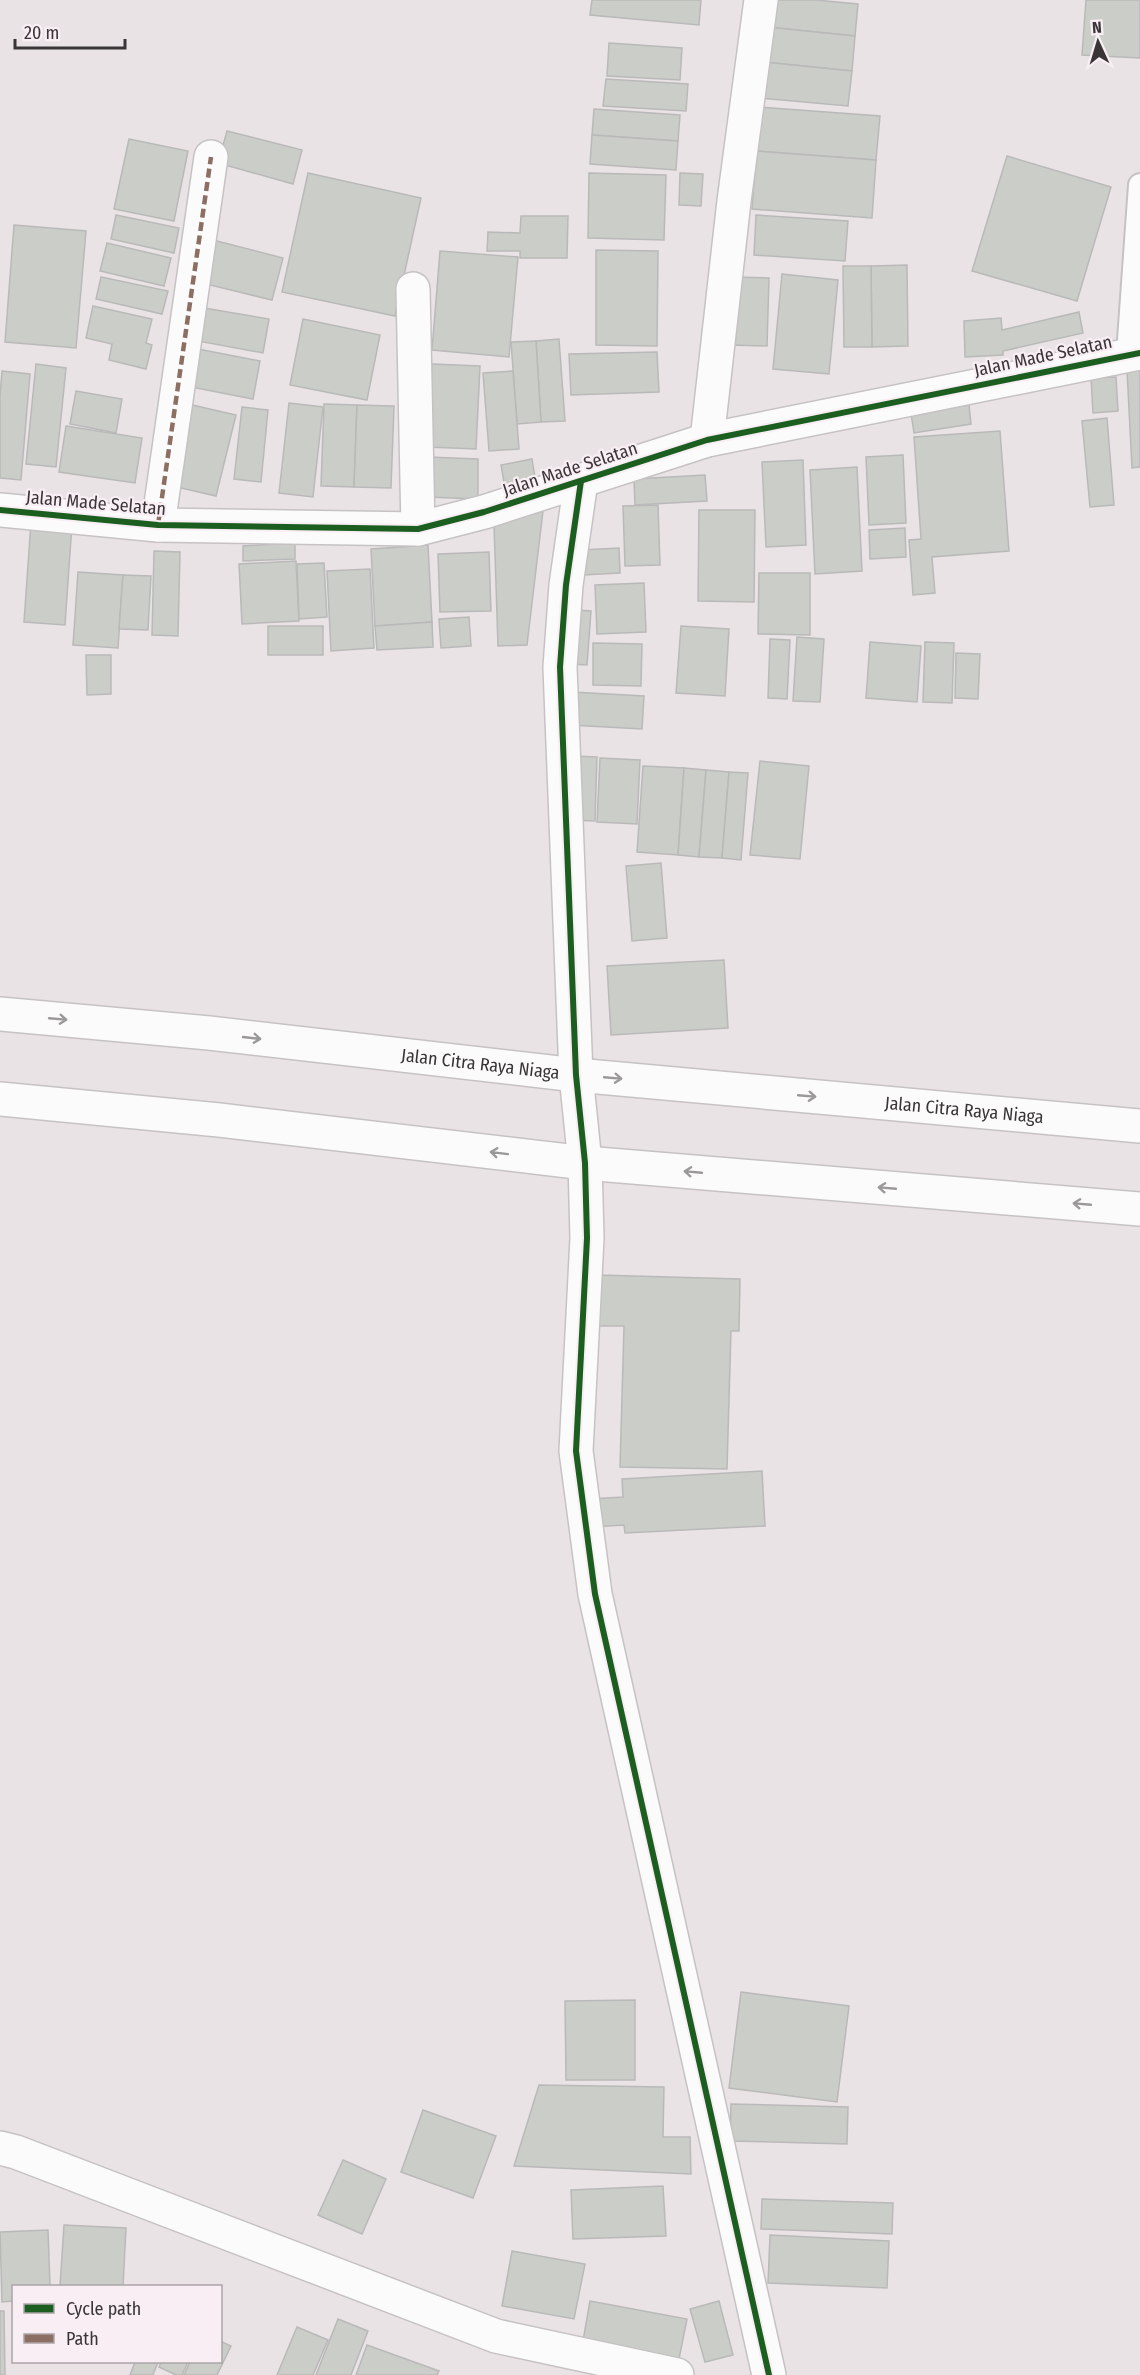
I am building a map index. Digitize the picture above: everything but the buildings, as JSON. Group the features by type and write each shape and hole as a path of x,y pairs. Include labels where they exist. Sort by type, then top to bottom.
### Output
{"street":[{"path":"707,440 734,201 761,0"},
{"path":"158,525 211,157"},
{"path":"413,289 418,528"},
{"name":"Jalan Made Selatan","path":"0,510 158,525 418,528 484,512 707,440 1134,353"},
{"path":"581,481 566,585 560,667 576,1075 585,1163 586,1248 576,1451 595,1594 769,2375"},
{"name":"Jalan Citra Raya Niaga","path":"0,1014 209,1033 576,1075 1140,1126"},
{"path":"0,1099 219,1120 585,1163 1140,1209"},
{"path":"0,2148 16,2152 496,2336 677,2375"}],"lane":[{"path":"1134,353 1140,185"}],"marked path":[{"path":"158,525 211,157"}],"cycle path":[{"path":"0,510 158,525 418,529 484,512 707,440 1140,353"},
{"path":"581,481 566,585 560,667 576,1075 585,1163 587,1238 576,1451 595,1594 769,2375"}]}
